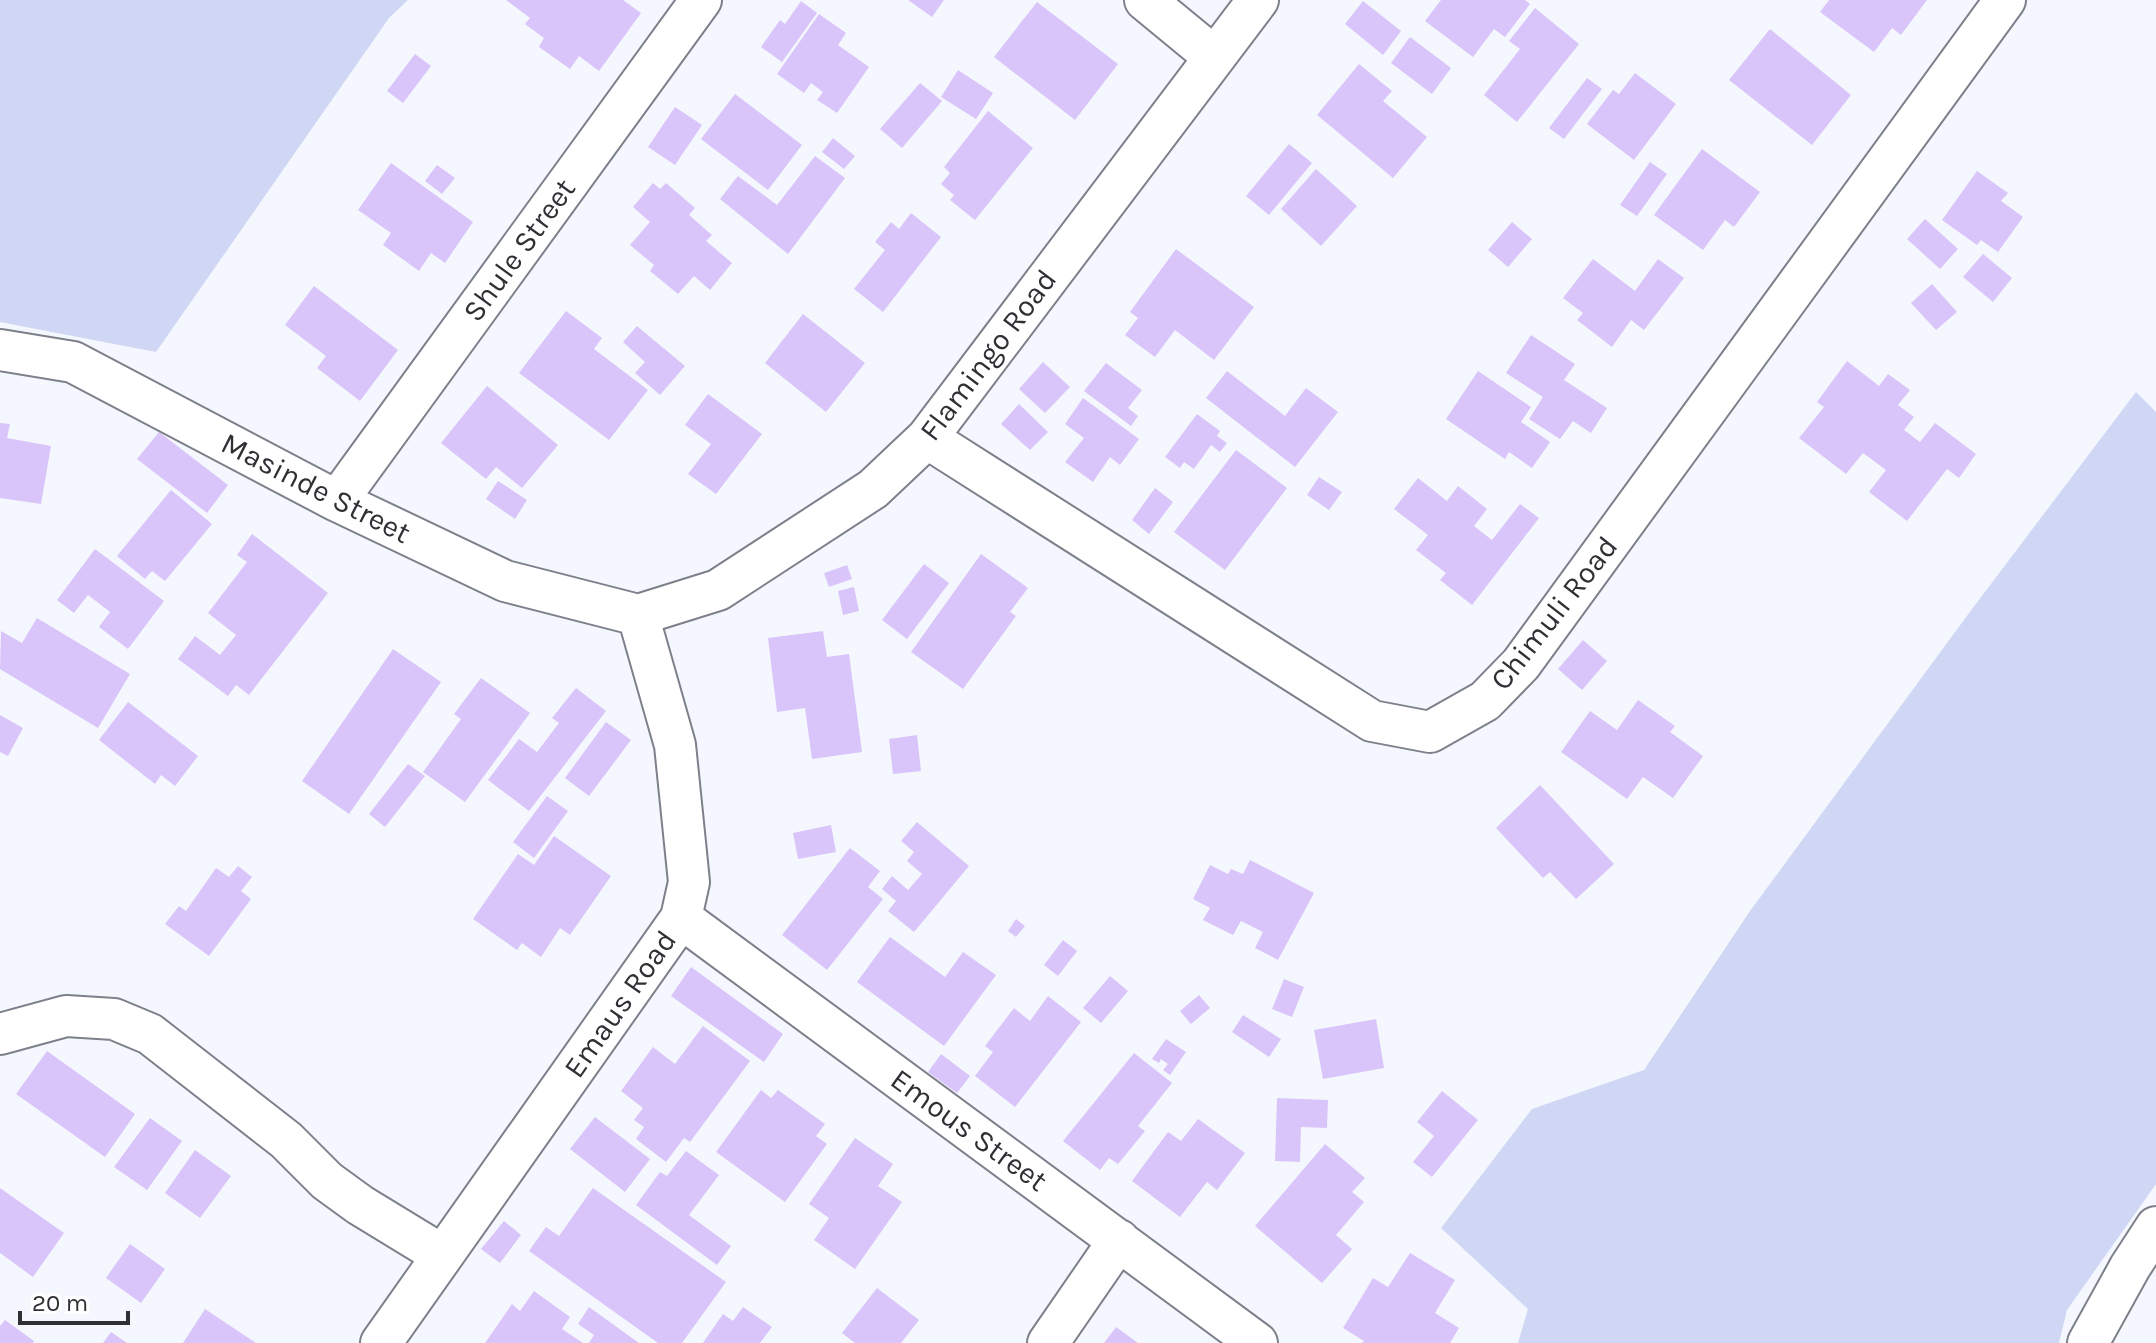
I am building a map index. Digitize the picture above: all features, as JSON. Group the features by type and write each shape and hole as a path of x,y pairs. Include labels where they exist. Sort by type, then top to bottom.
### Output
{"street":[{"name":"Shule Street","path":"337,501 701,0"},
{"path":"1145,0 1213,56"},
{"name":"Flamingo Road","path":"638,615 718,590 873,489 927,438 1258,0"},
{"name":"Chimuli Road","path":"927,438 1372,721 1430,732 1485,701 1521,664 2005,0"},
{"name":"Masinde Street","path":"0,350 73,362 337,501 505,581 638,615"},
{"name":"Emaus Road","path":"381,1343 681,918 689,882 675,745 638,615"},
{"name":"Emous Street","path":"681,918 1257,1343"},
{"path":"0,1034 66,1016 114,1019 150,1034 286,1140 327,1181 442,1255"},
{"path":"2088,1343 2156,1227"},
{"path":"1048,1343 1119,1240"}],"shaded area":[{"path":"0,0 408,0 389,18 156,352 0,322"},
{"path":"2136,392 2156,412 2156,1184 2067,1310 2059,1343 1518,1343 1528,1309 1441,1228 1532,1109 1644,1070 1750,911"}],"building":[{"path":"506,0 623,0 641,13 599,71 579,56 570,69 539,47 544,38 525,24 530,18"},
{"path":"908,0 944,0 932,17"},
{"path":"1441,0 1525,0 1530,4 1505,37 1494,29 1473,57 1425,21"},
{"path":"1829,0 1927,0 1901,35 1892,28 1874,52 1820,12"},
{"path":"801,1 817,13 782,62 761,47 780,20 785,24"},
{"path":"1363,1 1401,31 1383,55 1345,24"},
{"path":"1037,2 1118,64 1075,120 994,57"},
{"path":"1535,8 1579,44 1517,122 1484,95 1520,49 1509,41"},
{"path":"819,14 846,33 838,45 869,67 837,113 817,100 823,92 811,83 804,93 777,74"},
{"path":"1770,29 1851,95 1812,145 1729,80"},
{"path":"1410,37 1451,68 1432,94 1391,63"},
{"path":"415,54 431,66 403,103 387,91"},
{"path":"1359,64 1392,91 1383,101 1427,137 1393,178 1317,115"},
{"path":"958,70 993,93 976,119 941,97"},
{"path":"1635,73 1676,104 1634,160 1587,124 1613,90 1619,94"},
{"path":"1587,78 1602,89 1564,139 1549,128"},
{"path":"920,83 942,101 902,148 880,129"},
{"path":"735,94 802,145 768,190 701,139"},
{"path":"675,107 702,125 675,165 648,147"},
{"path":"988,111 1033,148 975,220 950,200 954,195 941,184 950,173 944,167"},
{"path":"833,138 855,156 844,169 822,152"},
{"path":"1289,144 1312,163 1269,215 1246,196"},
{"path":"1702,149 1760,192 1734,227 1725,220 1703,250 1654,215"},
{"path":"815,156 845,178 788,254 720,199 738,176 777,205"},
{"path":"1650,162 1667,174 1637,216 1620,205"},
{"path":"391,163 473,222 445,263 431,253 419,271 383,245 391,233 358,210"},
{"path":"437,165 455,178 442,194 425,181"},
{"path":"1316,169 1357,206 1321,246 1281,209"},
{"path":"1977,171 2008,193 2001,201 2023,217 1998,252 1981,240 1977,245 1942,220"},
{"path":"653,183 660,189 666,183 695,208 689,215 712,235 706,241 732,263 710,290 694,276 678,294 650,271 654,265 630,245 650,222 633,207"},
{"path":"911,213 941,237 883,312 854,289 885,250 875,242 891,222 899,229"},
{"path":"1925,219 1958,249 1940,269 1907,239"},
{"path":"1512,222 1532,239 1508,267 1488,250"},
{"path":"1176,249 1254,307 1214,360 1175,330 1155,357 1125,335 1138,318 1130,312"},
{"path":"1983,254 2012,278 1993,302 1963,277"},
{"path":"1593,259 1635,291 1658,259 1684,278 1644,330 1631,320 1612,347 1577,320 1583,313 1563,298"},
{"path":"1932,284 1957,312 1936,330 1911,303"},
{"path":"314,286 398,350 360,401 317,368 326,356 285,325"},
{"path":"566,311 602,338 594,349 648,390 609,440 519,373"},
{"path":"803,314 865,363 826,412 765,363"},
{"path":"637,326 685,366 660,395 635,373 645,362 623,342"},
{"path":"1531,335 1575,364 1564,380 1607,408 1591,433 1573,421 1560,439 1529,419 1543,397 1506,373"},
{"path":"1847,361 1879,386 1888,374 1910,390 1898,405 1914,417 1904,430 1920,442 1935,423 1976,454 1959,478 1947,469 1907,521 1869,492 1886,470 1863,453 1846,474 1799,438 1824,407 1817,402"},
{"path":"1043,362 1070,387 1045,413 1019,389"},
{"path":"1106,363 1142,390 1128,408 1138,416 1131,426 1084,391"},
{"path":"1227,371 1285,416 1306,388 1338,412 1295,467 1206,398"},
{"path":"1478,371 1531,407 1521,422 1550,442 1532,468 1509,452 1505,459 1446,419"},
{"path":"487,386 558,445 522,488 496,467 486,479 441,443"},
{"path":"708,394 762,434 716,494 688,474 711,444 685,425"},
{"path":"1083,398 1139,439 1120,465 1110,457 1093,482 1065,462 1084,438 1065,424"},
{"path":"1019,404 1048,432 1030,450 1001,424"},
{"path":"1197,414 1220,431 1217,436 1227,443 1220,452 1211,445 1194,469 1184,462 1180,468 1165,457"},
{"path":"0,423 10,424 7,438 51,446 41,504 0,498"},
{"path":"159,432 228,485 207,513 137,459"},
{"path":"1236,450 1287,488 1225,570 1174,532"},
{"path":"1319,477 1342,492 1329,510 1307,495"},
{"path":"1418,478 1447,501 1458,486 1487,509 1474,526 1492,540 1520,504 1539,518 1472,605 1440,580 1446,573 1416,550 1428,535 1394,509"},
{"path":"498,481 527,500 515,519 486,499"},
{"path":"1155,488 1173,502 1149,534 1132,520"},
{"path":"171,490 212,524 165,581 152,571 145,579 117,556"},
{"path":"252,534 328,593 249,695 236,685 228,696 178,659 195,636 220,655 236,635 208,613 247,562 237,555"},
{"path":"95,549 164,601 128,649 99,627 110,612 88,595 74,613 57,600"},
{"path":"981,554 1028,588 1010,612 1016,616 963,689 911,652"},
{"path":"924,564 949,583 907,639 882,620"},
{"path":"847,565 852,579 829,587 824,573"},
{"path":"854,587 859,611 843,615 838,591"},
{"path":"37,618 130,674 98,728 0,669 1,631 22,643"},
{"path":"823,631 827,657 849,654 862,752 812,759 805,708 777,712 768,638"},
{"path":"1583,640 1607,661 1582,690 1558,669"},
{"path":"393,649 441,682 349,814 302,781"},
{"path":"481,678 530,713 465,802 423,772 461,719 454,714"},
{"path":"576,688 606,711 529,811 488,780 519,739 537,752 559,723 552,718"},
{"path":"1638,700 1675,726 1670,732 1703,756 1673,798 1643,777 1627,799 1561,752 1590,711 1617,730"},
{"path":"128,702 198,756 175,786 161,775 155,784 99,740"},
{"path":"0,715 23,728 8,756 0,752"},
{"path":"606,722 631,740 589,796 565,778"},
{"path":"917,735 921,771 893,774 889,739"},
{"path":"408,764 425,776 385,827 369,814"},
{"path":"1540,785 1614,864 1576,899 1550,872 1543,878 1496,828"},
{"path":"547,796 568,811 534,858 513,842"},
{"path":"917,822 969,866 914,932 888,911 896,901 882,889 892,876 908,890 922,874 907,861 914,852 901,841"},
{"path":"831,825 836,852 798,859 793,833"},
{"path":"554,836 611,876 570,935 560,928 541,957 522,943 517,950 473,919 518,854 534,865"},
{"path":"850,848 880,871 868,887 883,899 827,970 782,935"},
{"path":"1250,860 1314,893 1278,960 1255,948 1263,932 1241,921 1233,935 1203,920 1210,908 1193,899 1210,865 1228,874 1231,869 1243,874"},
{"path":"238,866 252,877 241,891 251,899 209,956 165,924 179,906 186,911 216,868 229,877"},
{"path":"1016,919 1025,926 1016,937 1008,931"},
{"path":"890,937 945,977 963,952 996,975 944,1046 857,982"},
{"path":"1063,940 1077,951 1058,976 1044,965"},
{"path":"691,967 783,1034 764,1062 671,996"},
{"path":"1110,976 1128,991 1101,1023 1083,1008"},
{"path":"1284,979 1304,987 1292,1017 1272,1009"},
{"path":"1199,995 1210,1008 1191,1024 1180,1011"},
{"path":"1048,996 1081,1022 1015,1107 975,1076 993,1052 985,1046 1014,1008 1030,1021"},
{"path":"1243,1015 1281,1039 1269,1057 1232,1032"},
{"path":"1376,1019 1384,1068 1323,1079 1314,1030"},
{"path":"703,1026 750,1061 690,1142 684,1138 666,1162 636,1139 644,1127 634,1120 643,1108 621,1091 653,1047 675,1064"},
{"path":"1166,1039 1186,1052 1170,1075 1163,1070 1168,1064 1161,1059 1159,1063 1152,1059"},
{"path":"47,1051 135,1114 105,1157 16,1094"},
{"path":"1134,1053 1172,1083 1138,1126 1145,1131 1118,1164 1109,1158 1100,1170 1063,1141"},
{"path":"941,1054 970,1076 957,1093 928,1072"},
{"path":"761,1090 771,1098 778,1090 825,1124 816,1136 827,1144 785,1202 716,1152"},
{"path":"1442,1091 1478,1120 1432,1177 1413,1162 1434,1136 1417,1122"},
{"path":"1277,1098 1328,1100 1327,1128 1301,1127 1300,1162 1275,1161"},
{"path":"595,1117 650,1159 625,1192 570,1149"},
{"path":"150,1118 182,1141 147,1190 114,1167"},
{"path":"1198,1119 1245,1153 1217,1190 1207,1182 1180,1217 1132,1181 1168,1132 1181,1141"},
{"path":"855,1138 893,1164 878,1186 902,1202 855,1269 814,1240 829,1218 809,1204"},
{"path":"1325,1144 1365,1178 1352,1192 1364,1202 1336,1235 1352,1249 1322,1283 1255,1226"},
{"path":"195,1150 231,1176 200,1218 165,1193"},
{"path":"686,1151 719,1175 689,1215 731,1246 717,1265 636,1205 660,1172 667,1176"},
{"path":"0,1188 64,1233 33,1277 0,1253"},
{"path":"593,1188 726,1282 682,1343 658,1343 529,1251 546,1227 559,1236"},
{"path":"504,1221 521,1235 500,1263 481,1249"},
{"path":"130,1244 165,1269 141,1303 106,1278"},
{"path":"1410,1253 1455,1280 1435,1313 1459,1328 1450,1343 1362,1343 1364,1341 1343,1328 1373,1278 1388,1287"},
{"path":"877,1288 919,1320 901,1343 855,1343 842,1333"},
{"path":"534,1291 570,1317 562,1329 583,1343 485,1343 512,1304 520,1311"},
{"path":"589,1307 639,1343 589,1343 594,1335 578,1324"},
{"path":"743,1307 772,1327 760,1343 703,1343 723,1314 733,1321"},
{"path":"205,1309 256,1343 183,1343"},
{"path":"5,1320 33,1343 0,1343 0,1326"},
{"path":"1116,1327 1138,1343 1104,1343"},
{"path":"111,1332 127,1343 103,1343"}]}
